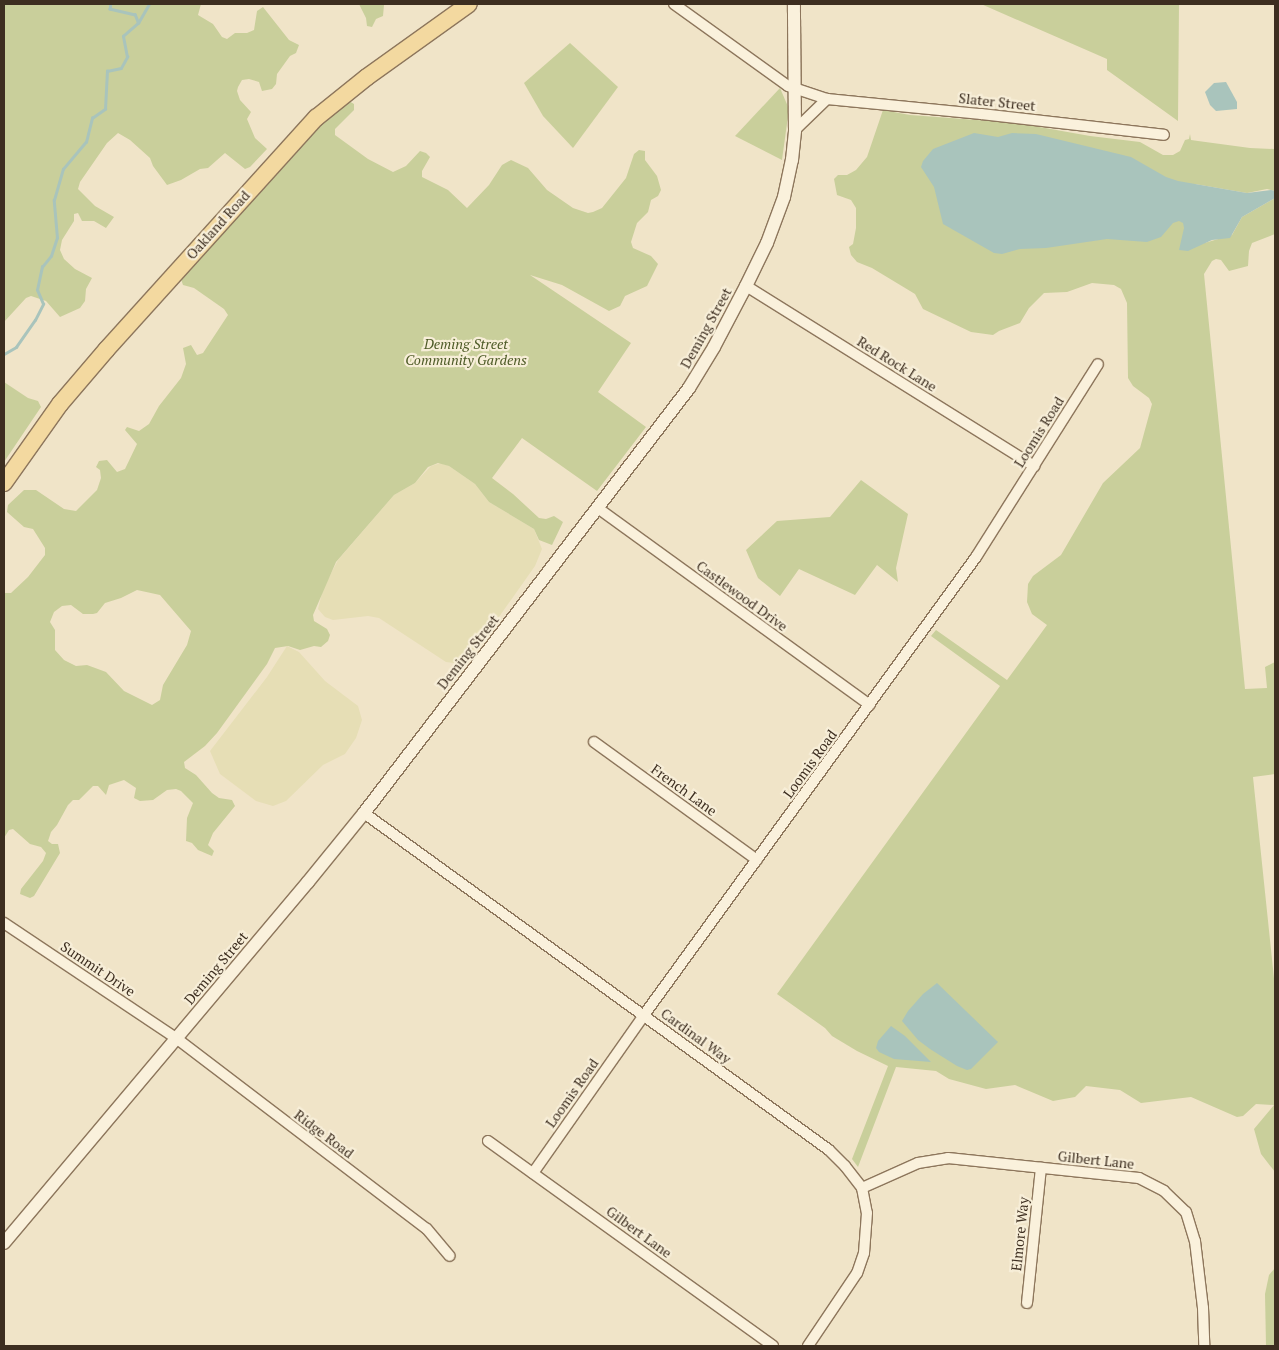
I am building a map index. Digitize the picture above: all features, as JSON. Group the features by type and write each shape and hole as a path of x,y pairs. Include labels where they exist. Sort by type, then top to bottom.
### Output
{"main road":[{"name":"Oakland Road","path":"4,483 60,404 298,136 316,118 363,80 468,4"}],"street":[{"name":"Slater Street","path":"674,4 796,91 827,99 1164,135"},
{"name":"Deming Street","path":"4,1243 364,813 689,388 714,347 746,286 767,243 784,197 792,160 795,130 794,4"},
{"path":"795,130 827,99"},
{"name":"Red Rock Lane","path":"746,286 1034,466"},
{"name":"Loomis Road","path":"533,1173 644,1015 976,557 1098,364"},
{"name":"Castlewood Drive","path":"598,509 870,705"},
{"name":"French Lane","path":"594,742 757,860"},
{"name":"Cardinal Way","path":"364,813 829,1150 862,1188 867,1213 867,1233 862,1260 857,1273 808,1346"},
{"name":"Summit Drive","path":"4,923 176,1038"},
{"name":"Ridge Road","path":"176,1038 427,1229 450,1256"},
{"name":"Gilbert Lane","path":"488,1141 773,1346"},
{"name":"Gilbert Lane","path":"862,1188 918,1163 948,1158 1139,1178 1164,1192 1186,1212 1195,1241 1203,1308 1204,1346"},
{"name":"Elmore Way","path":"1027,1304 1041,1168"}],"shaded area":[{"path":"441,463 449,466 475,484 489,502 534,529 542,549 535,566 494,624 465,660 454,663 446,662 379,618 368,616 333,620 325,617 318,609 323,589 338,560 394,495 415,483 431,466"},
{"path":"287,646 299,652 325,681 358,706 362,720 356,738 345,754 323,765 286,801 273,806 256,801 220,774 210,751 267,677"}],"green space":[{"path":"4,4 201,4 198,15 213,24 222,37 227,39 235,33 247,33 254,30 257,11 263,7 289,40 299,45 296,53 290,56 277,74 276,84 272,89 262,91 259,82 249,79 242,80 238,87 237,91 240,100 251,112 247,119 255,138 267,149 250,167 245,169 225,153 208,168 200,169 181,180 167,185 153,166 150,158 130,140 118,133 107,143 80,182 78,189 95,206 114,217 106,228 94,221 82,221 78,213 74,214 74,221 62,240 60,250 64,259 75,269 92,278 86,289 85,301 80,308 60,317 46,301 31,296 26,298 4,322"},
{"path":"359,4 384,5 383,16 376,19 372,27 367,26 366,18"},
{"path":"981,4 1179,4 1178,121 1107,70 1107,59"},
{"path":"570,43 618,87 573,148 543,116 524,83"},
{"path":"780,88 789,109 782,160 735,136"},
{"name":"Deming Street Community Gardens","path":"349,101 354,104 354,110 335,129 335,135 368,159 393,172 406,166 420,151 426,153 430,157 422,171 422,177 448,190 467,208 489,185 502,165 511,160 528,168 547,190 573,208 588,213 593,212 602,208 626,178 634,154 639,150 645,151 645,160 657,176 661,190 658,196 651,200 648,212 637,223 631,242 633,248 651,256 658,264 647,286 625,296 620,306 609,311 562,285 530,275 631,343 598,392 646,427 597,491 522,438 492,478 539,518 546,519 554,516 563,522 552,545 539,540 534,529 489,502 475,484 449,466 438,463 428,467 415,483 394,495 336,562 313,615 314,621 327,629 330,635 328,641 321,647 314,646 300,650 288,646 275,648 267,664 217,733 205,746 184,762 185,768 196,775 212,793 219,798 232,800 235,806 213,833 208,845 214,851 212,856 198,850 192,843 186,841 187,818 193,803 181,791 176,789 167,790 153,800 140,801 134,798 136,788 124,780 109,785 106,795 98,786 93,786 79,800 73,800 68,805 51,832 48,841 52,844 58,844 60,853 34,896 30,898 20,894 21,889 43,861 46,853 41,847 30,844 13,829 9,830 4,838 4,593 11,593 28,577 45,555 45,548 33,529 24,527 7,512 8,505 24,490 36,490 64,509 76,511 97,490 101,478 100,470 96,467 99,461 107,460 117,472 125,469 137,444 125,430 127,427 139,431 149,424 159,406 181,378 186,364 183,348 191,345 197,355 203,353 228,315 224,309 194,288 183,285 181,279 317,122","holes":["137,590 160,595 191,631 187,645 163,685 160,700 152,705 124,691 106,672 87,665 76,666 64,660 55,650 55,630 50,622 54,612 62,606 71,605 83,614 93,614 97,613 105,603"]},
{"path":"883,110 910,115 1017,123 1090,136 1140,142 1163,155 1173,155 1180,151 1185,140 1189,139 1190,134 1191,140 1250,148 1275,149 1275,191 1267,189 1247,193 1195,184 1201,244 1232,235 1242,217 1275,198 1275,234 1252,243 1249,251 1248,266 1229,271 1221,260 1216,259 1212,261 1204,274 1245,689 1267,688 1265,667 1275,662 1275,774 1253,777 1275,988 1275,1172 1261,1154 1254,1129 1274,1105 1256,1104 1243,1116 1237,1117 1191,1097 1141,1103 1120,1090 1086,1086 1075,1097 1053,1101 1015,1085 986,1089 949,1079 936,1071 896,1067 858,1167 852,1159 888,1066 832,1036 825,1028 777,994 1000,686 931,636 936,630 1007,680 1047,625 1032,614 1027,602 1028,584 1033,576 1061,555 1103,483 1140,448 1152,404 1149,398 1133,386 1128,378 1127,303 1121,289 1114,285 1092,283 1067,292 1044,293 1029,308 1020,323 993,335 971,332 923,309 915,294 872,268 857,262 851,255 849,247 853,244 856,228 856,208 851,200 837,195 834,179 838,175 847,175 856,170 867,157"},
{"path":"4,382 28,398 38,401 41,407 4,462"},
{"path":"861,480 908,514 896,568 898,582 877,565 855,595 799,569 780,596 758,578 746,550 777,521 830,517"},
{"path":"1275,1268 1275,1346 1266,1346 1265,1294 1269,1275"}],"water":[{"path":"1226,82 1237,102 1237,109 1216,111 1210,105 1205,92 1214,83"},
{"path":"974,133 998,137 1012,133 1036,134 1131,157 1166,177 1178,181 1247,193 1271,190 1275,191 1275,198 1242,217 1230,238 1212,240 1188,251 1179,250 1184,228 1183,223 1179,221 1173,223 1161,237 1147,242 1107,239 1046,248 1020,249 1002,254 994,253 943,224 934,187 921,167 923,161 933,149"},
{"path":"937,983 998,1042 971,1069 967,1070 957,1066 930,1049 918,1040 902,1021 923,994"},
{"path":"891,1026 905,1036 931,1062 894,1059 879,1052 876,1048 878,1041"}],"waterway":[{"path":"4,354 16,347 35,320 43,304 37,290 42,267 51,256 57,238 54,200 63,169 86,142 92,118 105,109 107,71 121,68 127,57 123,36 138,23 135,15 110,9 110,4"},
{"path":"138,23 149,4"}]}
